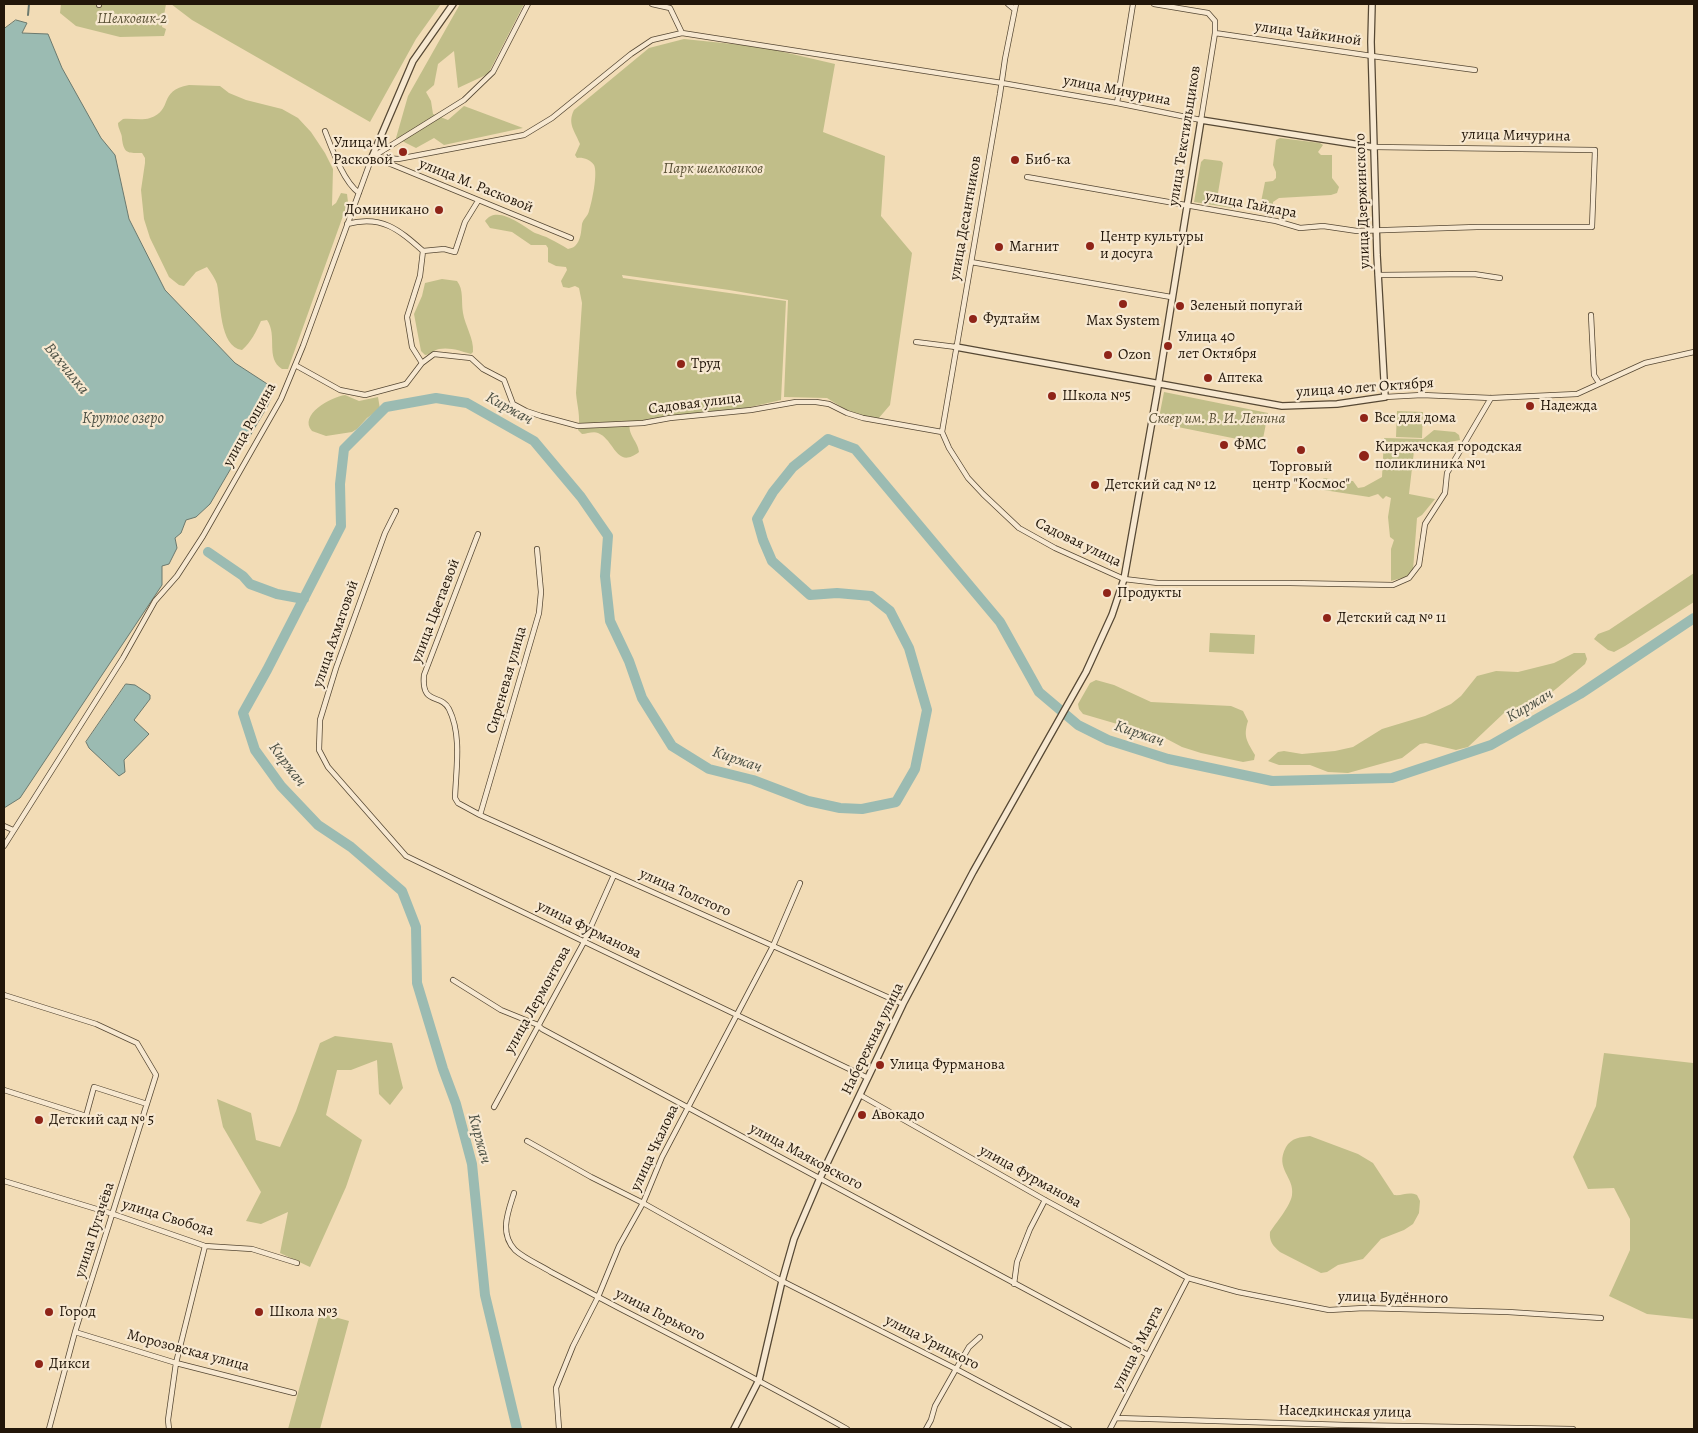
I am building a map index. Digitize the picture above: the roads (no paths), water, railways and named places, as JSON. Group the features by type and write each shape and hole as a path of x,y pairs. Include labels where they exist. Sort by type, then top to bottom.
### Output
{"street":[{"name":"улица Рощина","path":"4,846 123,658 156,602 177,576 202,536 280,399 295,365 372,157 413,61 453,4"},
{"path":"372,157 464,100 493,72 528,4"},
{"path":"372,157 398,159 524,135 552,118 631,54 652,40 682,33 671,6 652,4"},
{"path":"1008,4 1015,6"},
{"path":"1118,103 1133,4"},
{"path":"1154,4 1208,13 1216,21 1215,33"},
{"name":"улица Дзержинского","path":"1372,4 1376,230 1384,397"},
{"name":"улица Десантников","path":"942,432 1002,83 1004,59 1015,6"},
{"name":"улица Мичурина","path":"682,33 1002,83 1118,103 1201,120 1374,147 1595,150 1592,228"},
{"name":"улица Чайкиной","path":"1215,33 1475,70"},
{"name":"улица Текстильщиков","path":"1081,680 1112,615 1124,579 1215,33"},
{"path":"324,131 338,164 352,188 359,193"},
{"name":"улица М. Расковой","path":"372,157 571,238"},
{"path":"398,159 397,164 400,169"},
{"name":"улица Гайдара","path":"1027,178 1276,221 1300,228 1323,226 1357,231 1477,227 1592,228"},
{"path":"347,224 360,221 380,222 403,233 423,251 444,250 455,252 465,222 478,201"},
{"path":"295,365 340,390 365,395 406,384 422,363 412,347 406,317 420,276 423,251"},
{"path":"970,262 1171,297"},
{"path":"1378,275 1474,274 1500,278"},
{"path":"1591,315 1594,375 1599,383"},
{"name":"улица 40 лет Октября","path":"916,342 956,347 1282,406 1337,404 1384,397 1422,395 1491,398 1577,394 1645,364 1694,352"},
{"name":"Садовая улица","path":"422,363 434,354 471,358 484,369 504,380 512,404 526,411 578,426 642,423 670,418 751,410 796,402 816,402 829,404 863,418 942,432 949,448 968,478 1019,528 1056,548 1124,579 1158,583 1393,585 1409,578 1419,565 1424,524 1445,494 1447,473 1491,398"},
{"name":"улица Ахматовой","path":"328,767 319,750 320,720 336,668 385,532 396,511"},
{"name":"улица Цветаевой","path":"458,803 456,798 457,753 455,725 448,707 427,694 423,685 424,675 478,534"},
{"name":"Сиреневая улица","path":"480,816 539,613 541,592 537,549"},
{"name":"Набережная улица","path":"734,1429 759,1380 782,1281 794,1239 820,1178 903,1004 973,872 1081,680"},
{"name":"улица Фурманова","path":"328,767 406,856 868,1078"},
{"name":"улица Толстого","path":"458,803 480,816 903,1004"},
{"path":"4,826 13,830"},
{"name":"улица Лермонтова","path":"494,1107 584,942 614,875"},
{"name":"улица Чкалова","path":"559,1429 556,1388 573,1346 598,1297 619,1246 643,1203 662,1157 773,946 800,883"},
{"name":"улица Маяковского","path":"453,980 501,1010 538,1025 542,1029 1148,1355"},
{"name":"улица Пугачёва","path":"4,995 96,1024 137,1043 156,1075 75,1332 49,1429"},
{"path":"4,1090 86,1116 94,1087 147,1104"},
{"name":"улица Фурманова","path":"860,1095 1045,1200 1188,1278"},
{"name":"улица Урицкого","path":"527,1141 782,1281 956,1369 1068,1429"},
{"name":"улица Свобода","path":"4,1181 113,1214 205,1246 252,1249 297,1263"},
{"name":"улица Горького","path":"514,1193 505,1229 508,1238 516,1250 598,1297 759,1380 848,1429"},
{"path":"1014,1284 1016,1262 1045,1200"},
{"path":"169,1429 168,1420 176,1363 205,1246"},
{"name":"улица Будённого","path":"1188,1278 1238,1292 1329,1310 1364,1308 1508,1312 1600,1318"},
{"name":"улица 8 Марта","path":"1110,1429 1188,1278"},
{"name":"Морозовская улица","path":"75,1332 176,1363 294,1393"},
{"path":"926,1429 935,1406 956,1369 969,1347 980,1336"},
{"name":"Наседкинская улица","path":"1117,1418 1573,1429"}],"water":[{"name":"Крутое озеро","path":"16,20 27,23 22,33 48,34 62,68 101,138 115,155 129,219 165,290 235,363 275,389 267,407 210,504 196,517 186,520 181,533 175,538 177,548 169,564 162,566 162,585 20,798 4,808 4,29"},
{"path":"126,684 135,685 150,695 150,699 134,720 149,734 124,760 125,772 119,776 89,748 86,742"}],"waterway":[{"path":"28,15 29,4"},
{"name":"Киржач","path":"517,1429 485,1295 472,1164 456,1104 443,1069 417,983 416,927 402,891 351,847 318,825 281,786 255,750 243,713 341,526 340,484 344,449 386,407 436,398 467,403 534,441 581,497 608,536 605,576 610,621 629,661 642,698 672,746 709,769 753,780 808,801 840,808 862,809 896,802 915,769 927,710 909,648 890,611 871,596 837,593 810,595 772,561 763,540 757,519 773,492 793,467 828,439 855,449 1000,622 1039,692 1078,725 1108,740 1168,759 1272,781 1392,778 1491,745 1580,694 1694,618"},
{"name":"Вахчилка","path":"208,552 243,576 250,584 277,594 304,599"}],"place":[{"name":"Улица М. Расковой","path":"403,152"},
{"name":"Биб-ка","path":"1015,160"},
{"name":"Доминикано","path":"439,210"},
{"name":"Центр культуры и досуга","path":"1090,246"},
{"name":"Магнит","path":"999,247"},
{"name":"Max System","path":"1123,304"},
{"name":"Зеленый попугай","path":"1180,306"},
{"name":"Фудтайм","path":"973,319"},
{"name":"Улица 40 лет Октября","path":"1168,346"},
{"name":"Ozon","path":"1108,355"},
{"name":"Труд","path":"681,364"},
{"name":"Аптека","path":"1208,378"},
{"name":"Школа №5","path":"1052,396"},
{"name":"Надежда","path":"1530,406"},
{"name":"Все для дома","path":"1364,418"},
{"name":"ФМС","path":"1224,445"},
{"name":"Торговый центр \"Космос\"","path":"1301,450"},
{"name":"Киржачская городская поликлиника №1","path":"1364,456"},
{"name":"Детский сад № 12","path":"1095,485"},
{"name":"Продукты","path":"1107,593"},
{"name":"Детский сад № 11","path":"1327,618"},
{"name":"Улица Фурманова","path":"880,1065"},
{"name":"Авокадо","path":"862,1115"},
{"name":"Детский сад № 5","path":"39,1120"},
{"name":"Город","path":"49,1312"},
{"name":"Школа №3","path":"259,1312"},
{"name":"Дикси","path":"39,1364"}],"park label":[{"name":"Шелковик-2","path":"132,19"},
{"name":"Парк шелковиков","path":"713,169"},
{"name":"Сквер им. В. И. Ленина","path":"1217,419"}]}
